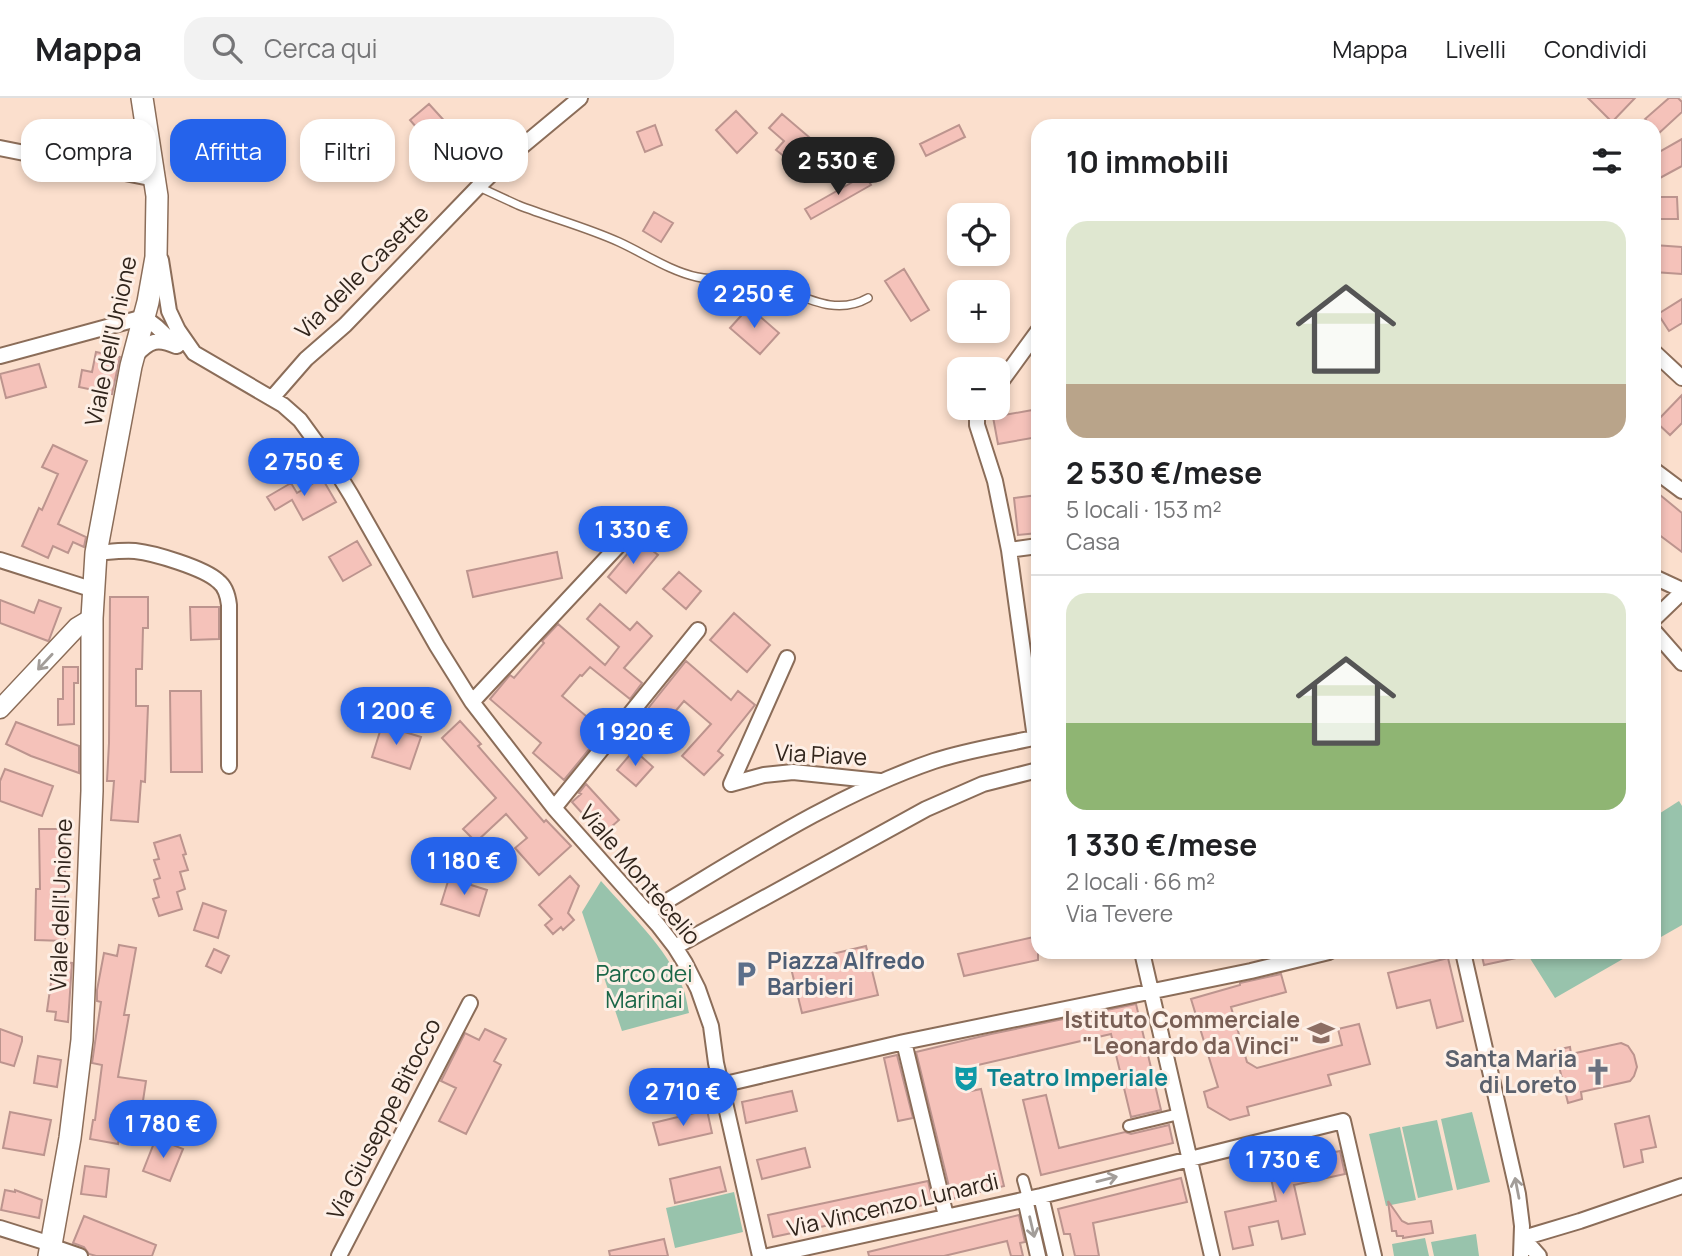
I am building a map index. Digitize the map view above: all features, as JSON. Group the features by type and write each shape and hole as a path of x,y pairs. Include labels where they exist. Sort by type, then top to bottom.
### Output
{"main road":[{"name":"Viale dell'Unione","path":"142,98 145,119"},
{"name":"Viale dell'Unione","path":"51,1249 70,1138 82,1040 92,791 92,618 96,553 132,359 155,269 155,182"}],"street":[{"name":"Via delle Casette","path":"272,398 306,359 389,281 478,187 509,157 580,98"},
{"path":"0,148 21,152"},
{"name":"Viale Montecelio","path":"157,245 167,304 181,343 286,407 300,420 356,502 437,646 472,702 554,808 676,947 693,978 711,1026 716,1063 760,1256"},
{"path":"0,356 146,310 163,314 181,343"},
{"path":"1010,370 1031,341"},
{"path":"132,359 152,342 181,343"},
{"path":"1661,358 1682,378"},
{"path":"977,420 995,481 1009,550 1031,703"},
{"path":"1661,475 1682,491"},
{"path":"472,702 631,532"},
{"path":"1009,550 1031,547"},
{"path":"96,553 129,551 152,554 203,572 218,580 225,589 229,605 229,766"},
{"path":"0,560 94,590"},
{"path":"1661,580 1682,591 1661,612"},
{"path":"0,709 77,627 92,618"},
{"path":"554,808 698,630"},
{"path":"1661,639 1682,663"},
{"name":"Via Piave","path":"787,657 731,784 764,775 793,772 881,781"},
{"path":"647,913 762,844 881,781 952,755 1031,739"},
{"path":"676,947 926,809 975,787 1031,772"},
{"path":"1144,959 1212,1256"},
{"path":"721,1085 904,1042 1300,959"},
{"path":"1465,959 1516,1182 1523,1238 1521,1256"},
{"name":"Via Giuseppe Bitocco","path":"339,1256 470,1003"},
{"path":"904,1042 946,1216"},
{"path":"1129,1126 1179,1114"},
{"name":"Via Vincenzo Lunardi","path":"768,1256 1031,1198 1343,1121 1374,1256"},
{"path":"1023,1180 1055,1256"},
{"path":"1523,1238 1682,1186"},
{"path":"1031,1198 1038,1256"},
{"path":"0,1228 51,1249 80,1256"},
{"path":"1523,1238 1539,1256"}],"lane":[{"path":"478,187 610,238 669,267 695,276 716,280 742,279 763,282 802,298 833,305 852,305 868,298"}],"green space":[{"path":"1679,801 1682,806 1682,925 1661,937 1661,813"},
{"name":"Parco dei Marinai","path":"601,881 646,931 666,958 683,989 689,1013 622,1031 582,912"},
{"path":"1530,959 1623,959 1555,998"},
{"path":"1472,1112 1490,1182 1457,1190 1441,1119"},
{"path":"1437,1120 1453,1190 1418,1198 1402,1127"},
{"path":"1400,1127 1416,1200 1386,1206 1369,1134"},
{"path":"734,1192 743,1232 675,1248 666,1208"},
{"path":"1476,1234 1479,1256 1434,1256 1431,1242"},
{"path":"1425,1238 1429,1256 1394,1256 1392,1244"}],"building":[{"path":"1588,98 1635,98 1615,119 1609,119"},
{"path":"1669,98 1678,98 1682,102 1682,112 1661,131 1661,119 1645,119"},
{"path":"429,104 443,119 411,119"},
{"path":"736,111 757,133 737,153 716,130"},
{"path":"782,114 816,143 796,166 776,150 784,141 769,128"},
{"path":"655,125 662,145 645,152 637,132"},
{"path":"959,125 965,137 926,156 920,144"},
{"path":"1682,139 1682,166 1661,177 1661,151"},
{"path":"865,175 871,185 811,219 805,209"},
{"path":"1661,197 1677,197 1678,219 1661,219"},
{"path":"654,212 673,223 661,242 643,231"},
{"path":"1661,246 1682,247 1682,274 1661,272"},
{"path":"904,269 929,310 911,321 885,281"},
{"path":"1682,299 1682,323 1669,331 1661,319 1661,312"},
{"path":"749,307 779,333 760,354 730,328"},
{"path":"96,352 120,357 112,394 79,387 82,370 92,372"},
{"path":"39,364 46,387 6,398 0,374"},
{"path":"1682,395 1682,423 1670,435 1661,427 1661,417"},
{"path":"1031,410 1031,438 998,444 994,420 1010,420 1010,414"},
{"path":"53,445 87,461 58,524 86,537 84,547 73,542 68,553 53,546 48,558 22,546 58,474 42,467"},
{"path":"322,478 336,502 303,520 292,500 275,510 267,497 291,483 297,493"},
{"path":"1031,496 1031,534 1018,535 1014,498"},
{"path":"1661,496 1682,513 1682,552 1661,536"},
{"path":"639,540 658,555 626,593 608,577"},
{"path":"357,541 371,565 343,581 329,557"},
{"path":"557,552 562,578 473,597 467,571"},
{"path":"679,572 701,591 686,609 663,589"},
{"path":"110,597 148,597 148,628 143,628 142,669 136,669 136,706 148,706 145,782 141,781 138,822 111,820 114,781 107,781"},
{"path":"0,600 34,613 39,600 61,608 49,640 0,623"},
{"path":"600,604 630,630 637,622 652,636 624,668 642,683 630,699 590,667 562,696 604,731 564,780 533,753 541,743 490,699 510,675 514,678 558,624 605,665 619,647 587,619"},
{"path":"190,607 219,607 219,639 191,640"},
{"path":"734,613 770,645 747,672 710,640"},
{"path":"686,661 731,700 738,691 755,705 718,751 723,755 704,775 682,756 711,724 684,701 647,745 630,731"},
{"path":"63,667 78,667 78,683 74,683 74,724 58,725 58,699 63,699"},
{"path":"170,691 201,691 202,772 171,772"},
{"path":"460,721 481,744 478,746 544,822 546,820 571,846 539,875 515,848 527,838 506,814 476,842 463,829 496,798 442,738"},
{"path":"16,722 79,746 79,773 6,744"},
{"path":"382,725 421,737 410,769 372,757"},
{"path":"634,750 653,767 636,786 617,770"},
{"path":"5,769 53,786 42,816 0,801 0,781"},
{"path":"586,784 619,820 602,835 572,802 581,794 579,793"},
{"path":"39,829 65,829 65,941 35,940 36,889 40,889"},
{"path":"180,835 188,870 180,872 185,889 177,892 182,909 159,916 153,899 159,897 154,880 160,878 154,860 159,859 154,843"},
{"path":"570,876 579,886 568,913 574,920 563,930 561,927 553,934 545,925 552,919 539,905"},
{"path":"449,878 487,890 479,916 441,904"},
{"path":"203,903 226,911 218,938 194,930"},
{"path":"1031,938 1031,959 1038,960 964,976 958,954"},
{"path":"119,945 136,948 124,1015 129,1015 118,1077 146,1081 141,1114 124,1112 118,1144 90,1139 102,1065 92,1063 101,1002 97,1001 97,990 104,953 117,956"},
{"path":"866,946 878,995 802,1013 790,964"},
{"path":"214,949 229,956 221,973 206,966"},
{"path":"1448,959 1463,1021 1437,1028 1430,1000 1397,1008 1388,973"},
{"path":"1483,959 1512,959 1484,965"},
{"path":"54,961 72,963 68,1022 55,1020 56,1012 47,1011"},
{"path":"1281,974 1286,992 1231,1007 1247,1062 1257,1068 1342,1045 1338,1029 1359,1024 1370,1064 1328,1075 1331,1085 1247,1107 1249,1115 1230,1120 1208,1107 1204,1092 1218,1087 1191,999 1240,983"},
{"path":"1136,1004 1161,1110 1131,1117 1111,1034 965,1068 971,1091 981,1089 1004,1186 952,1199 916,1052"},
{"path":"0,1029 22,1037 14,1066 0,1062"},
{"path":"485,1029 506,1039 494,1061 501,1065 466,1134 439,1121 456,1088 441,1081 465,1033 479,1040"},
{"name":"Santa Maria di Loreto","path":"1621,1043 1628,1046 1634,1055 1637,1067 1630,1081 1581,1092 1582,1099 1568,1103 1555,1050 1570,1047 1571,1054"},
{"path":"897,1055 913,1118 898,1121 884,1058"},
{"path":"38,1056 61,1060 57,1087 34,1083"},
{"path":"792,1091 797,1111 746,1123 742,1102"},
{"path":"1046,1095 1059,1148 1125,1132 1131,1134 1169,1125 1173,1143 1041,1175 1023,1100"},
{"path":"707,1110 712,1133 659,1145 653,1123"},
{"path":"10,1112 51,1120 44,1155 3,1148"},
{"path":"1649,1116 1656,1147 1641,1150 1643,1162 1624,1167 1615,1124"},
{"path":"156,1138 183,1149 170,1181 143,1171"},
{"path":"805,1148 810,1167 762,1179 757,1160"},
{"path":"1291,1150 1294,1161 1340,1151 1345,1174 1294,1185 1305,1234 1282,1239 1278,1221 1249,1227 1253,1245 1233,1249 1225,1212 1276,1201 1266,1156"},
{"path":"85,1166 109,1169 106,1197 81,1194"},
{"path":"720,1167 726,1191 675,1203 670,1179"},
{"path":"1181,1178 1187,1202 1093,1223 1099,1256 1075,1256 1070,1234 1064,1234 1058,1209"},
{"path":"928,1181 933,1203 773,1237 768,1215"},
{"path":"5,1190 15,1190 42,1200 39,1218 1,1210"},
{"path":"1388,1201 1402,1221 1408,1224 1431,1221 1433,1233 1403,1238 1397,1236 1396,1231 1392,1231"},
{"path":"1019,1215 1025,1242 1020,1243 1023,1256 1011,1256 1007,1241 944,1256 869,1256 868,1252"},
{"path":"84,1216 156,1245 152,1256 89,1254 84,1247 73,1243"},
{"path":"664,1239 668,1256 610,1256 609,1251"}],"place":[{"name":"Piazza Alfredo Barbieri","path":"746,974"},
{"name":"Istituto Commerciale \"Leonardo da Vinci\"","path":"1321,1033"},
{"name":"Santa Maria di Loreto","path":"1598,1072"},
{"name":"Teatro Imperiale","path":"966,1078"}]}
